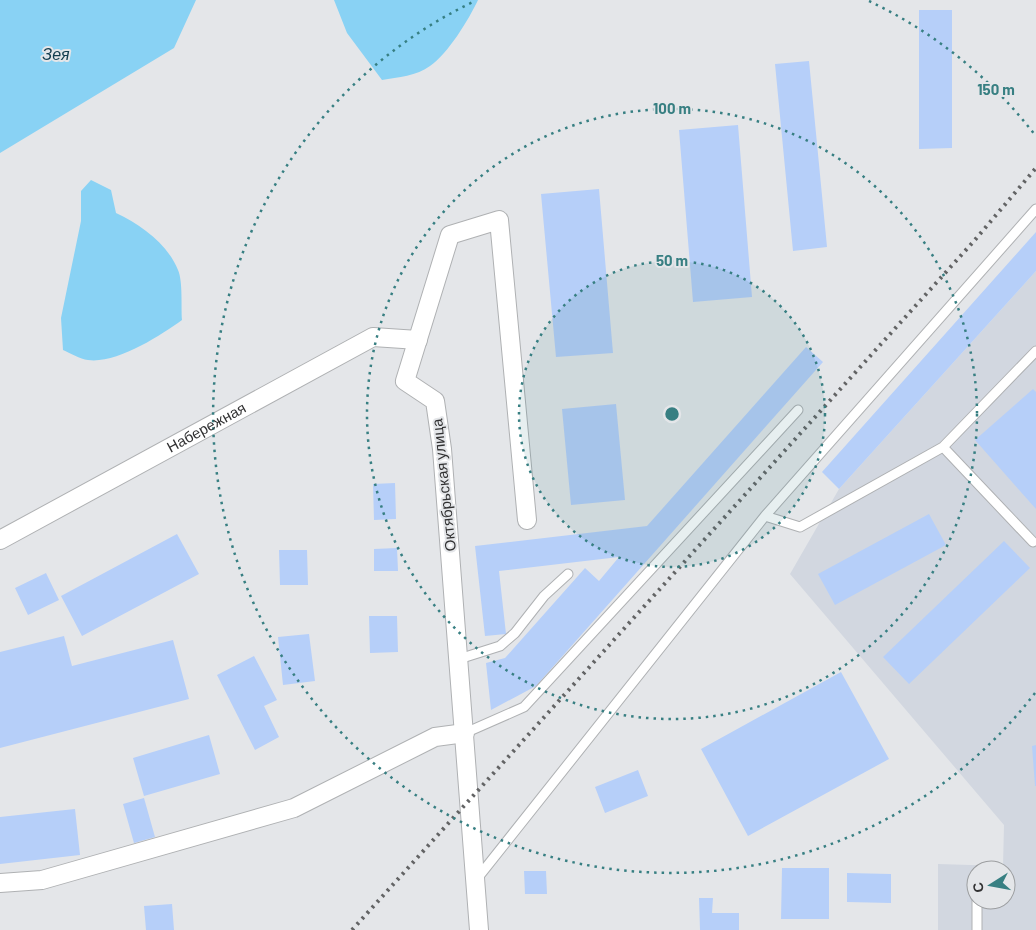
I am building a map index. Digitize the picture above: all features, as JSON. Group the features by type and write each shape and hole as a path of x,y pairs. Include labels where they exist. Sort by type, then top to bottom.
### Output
{"street":[{"name":"Октябрьская улица","path":"479,930 442,448 435,400 405,381 450,235 499,220 527,520"},
{"name":"Набережная","path":"0,540 374,338 418,340"},
{"path":"0,883 42,880 294,808 435,737 464,733"}],"lane":[{"path":"476,880 765,516 1036,209"},
{"path":"765,516 800,527 943,447 1036,350"},
{"path":"464,733 524,707 798,410"},
{"path":"943,447 1033,542"},
{"path":"459,660 500,646 515,633 544,596 568,574"},
{"path":"977,910 977,930"}],"shaded area":[{"path":"1036,271 1036,930 938,930 938,864 966,865 966,910 1016,910 1016,860 1003,860 1004,825 790,574 839,489"}],"water":[{"name":"Зея","path":"0,0 196,0 174,48 0,153"},
{"path":"334,0 478,0 457,36 444,53 430,66 407,76 382,80 347,33"},
{"path":"91,180 111,190 116,213 144,229 167,251 180,275 181,287 182,320 137,348 111,358 99,360 88,360 63,350 61,318 81,221 81,191"}],"building":[{"path":"919,10 952,10 952,148 919,149"},
{"path":"809,61 827,247 793,251 775,64"},
{"path":"738,125 752,297 693,302 679,130"},
{"path":"599,189 613,353 556,357 541,194"},
{"path":"1036,232 1036,271 839,489 822,472"},
{"path":"806,347 823,362 536,686 491,710 486,663 505,658 585,568 599,581 619,557 499,571 506,634 485,636 475,546 647,526"},
{"path":"1033,389 1036,392 1036,509 975,440"},
{"path":"616,404 625,500 571,505 562,409"},
{"path":"395,483 396,519 374,520 373,484"},
{"path":"929,514 946,545 835,605 818,574"},
{"path":"177,534 199,574 82,636 61,596"},
{"path":"1004,541 1030,568 909,684 883,657"},
{"path":"397,548 398,571 374,571 374,549"},
{"path":"279,550 307,550 308,585 280,585"},
{"path":"46,573 59,600 28,615 15,588"},
{"path":"369,616 397,616 398,652 370,653"},
{"path":"309,634 315,681 283,685 278,637"},
{"path":"64,636 72,666 173,640 189,699 0,748 0,652"},
{"path":"254,656 277,700 264,706 279,737 255,750 217,675"},
{"path":"841,672 889,759 748,836 701,749"},
{"path":"209,735 220,774 144,796 133,758"},
{"path":"1036,745 1036,786 1035,786 1032,746"},
{"path":"638,770 648,796 605,813 595,787"},
{"path":"144,798 155,837 134,843 123,804"},
{"path":"75,809 80,855 0,864 0,817"},
{"path":"782,868 829,868 829,919 781,919"},
{"path":"524,871 546,871 547,894 525,894"},
{"path":"847,873 891,874 891,903 847,902"},
{"path":"699,898 713,898 712,913 739,913 739,930 700,930"},
{"path":"172,904 174,930 146,930 144,906"}],"railway":[{"path":"352,930 974,241 1036,168"}]}
